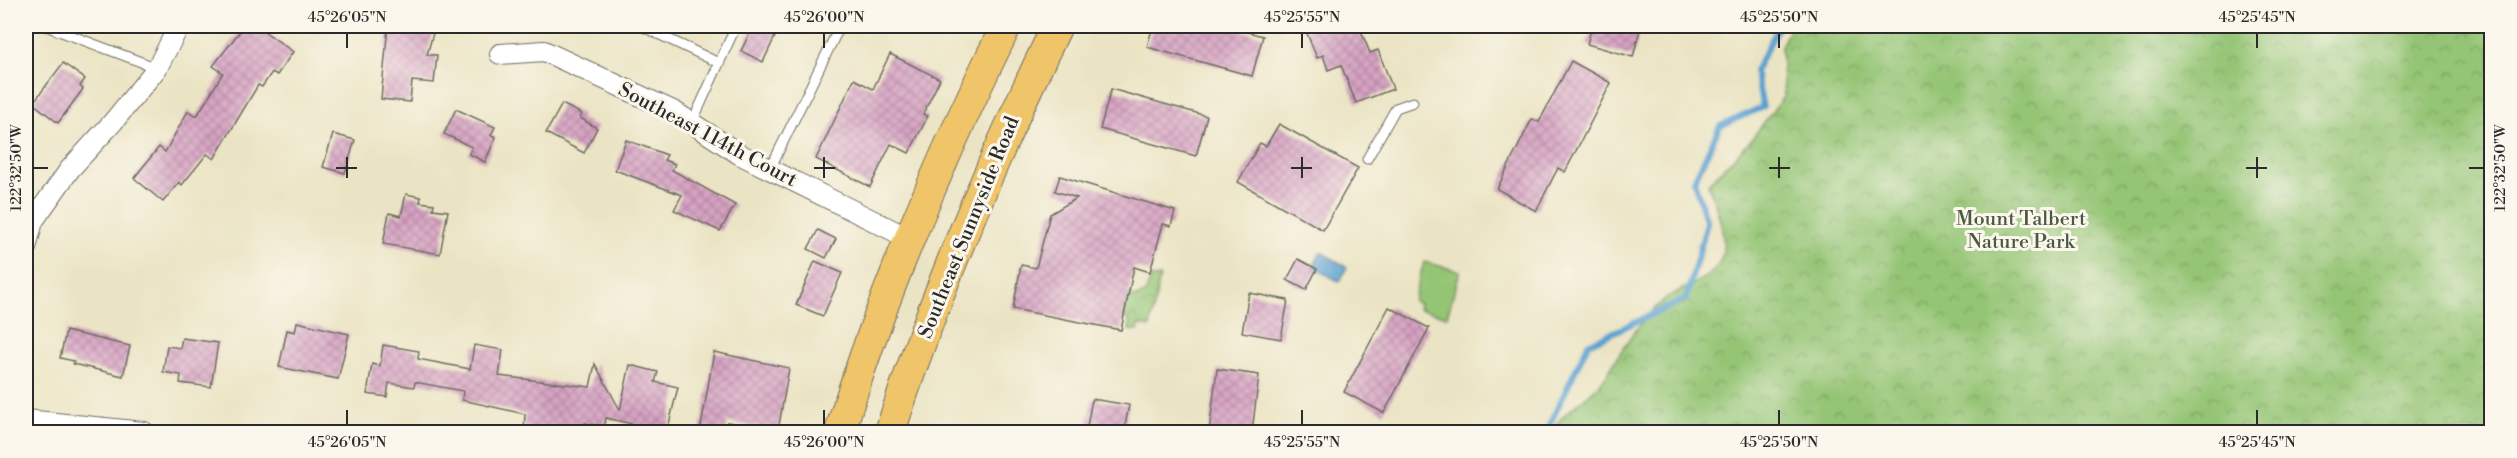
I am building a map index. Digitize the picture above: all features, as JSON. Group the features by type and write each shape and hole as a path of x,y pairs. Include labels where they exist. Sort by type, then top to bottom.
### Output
{"main road":[{"path":"840,432 910,239 965,108 1006,26"},
{"name":"Southeast Sunnyside Road","path":"890,432 957,244 1016,111 1057,26"}],"street":[{"path":"26,248 33,221 70,169 113,122 157,68 179,26"},
{"name":"Southeast 114th Court","path":"500,54 544,51 675,112 739,154 910,239"},
{"path":"26,420 144,432"}],"lane":[{"path":"46,26 157,68"},
{"path":"641,26 719,63"},
{"path":"692,123 736,26"},
{"path":"770,169 840,26"},
{"path":"1367,159 1396,108 1413,102"}],"green space":[{"name":"Mount Talbert Nature Park","path":"1791,26 2491,26 2491,432 1551,432 1566,413 1601,382 1653,310 1670,296 1706,277 1717,266 1723,250 1722,231 1708,184 1750,141 1784,96 1781,46"},
{"path":"1424,262 1460,271 1447,316 1418,309 1419,304 1413,301"},
{"path":"1160,277 1150,327 1139,325 1138,331 1129,330 1130,322 1124,317 1128,296 1136,297 1145,294 1151,278"}],"water":[{"path":"1321,252 1347,267 1340,282 1313,267"}],"building":[{"path":"244,26 257,26 293,52 277,75 272,72 262,87 258,85 214,159 207,154 182,185 179,182 163,202 134,178 159,147 165,152 188,111 197,116 223,73 213,66"},
{"path":"388,26 435,26 427,55 437,55 434,83 412,81 410,102 381,99"},
{"path":"753,26 780,26 763,62 741,51"},
{"path":"1153,26 1224,26 1263,36 1252,76 1147,47"},
{"path":"1304,26 1359,26 1370,53 1378,50 1393,89 1356,103 1341,65 1328,70 1323,55 1317,58"},
{"path":"1592,26 1641,26 1633,57 1587,44"},
{"path":"890,54 940,79 923,114 928,116 909,153 891,144 870,187 816,159 854,79 873,89"},
{"path":"1571,61 1611,83 1565,172 1558,168 1536,211 1497,189 1532,119 1539,122"},
{"path":"63,63 85,79 80,86 83,89 58,123 33,103"},
{"path":"1111,89 1207,116 1196,156 1100,129"},
{"path":"562,104 582,114 580,118 597,128 584,153 546,133"},
{"path":"456,109 495,127 491,135 496,137 485,162 469,154 472,147 444,134"},
{"path":"1279,124 1358,168 1323,230 1238,182 1260,143 1266,146"},
{"path":"333,134 355,140 345,173 323,167"},
{"path":"626,140 667,155 664,160 675,164 672,170 735,205 720,231 674,210 682,195 615,170"},
{"path":"1060,176 1175,211 1171,226 1163,224 1150,272 1134,267 1121,330 1013,309 1021,265 1036,268 1050,214 1077,198 1055,191"},
{"path":"406,194 421,197 420,202 434,204 433,209 448,211 440,254 383,244 389,213 401,216"},
{"path":"818,230 836,239 826,258 808,249"},
{"path":"1298,259 1317,269 1306,290 1287,280"},
{"path":"815,261 842,273 823,316 796,305"},
{"path":"1249,293 1288,300 1281,339 1242,332"},
{"path":"1389,307 1429,328 1384,413 1344,392"},
{"path":"297,322 349,334 338,379 279,367 287,330 295,332"},
{"path":"66,331 130,346 123,376 73,364 74,361 60,358"},
{"path":"182,338 218,343 211,387 180,383 181,375 163,372 167,346 180,348"},
{"path":"383,345 419,351 418,359 470,369 474,345 503,350 499,376 590,387 595,364 620,410 630,365 658,372 655,382 678,387 667,432 606,418 604,427 585,423 583,432 524,429 525,414 462,400 463,391 415,382 414,387 389,383 387,397 367,394 372,364 380,366"},
{"path":"714,352 789,368 778,431 727,422 726,432 700,432"},
{"path":"1217,369 1259,375 1252,432 1209,432"},
{"path":"1092,399 1129,405 1124,432 1086,432"}],"waterway":[{"path":"1546,432 1588,344 1686,299 1707,223 1694,181 1720,126 1763,107 1755,71 1779,26"}]}
